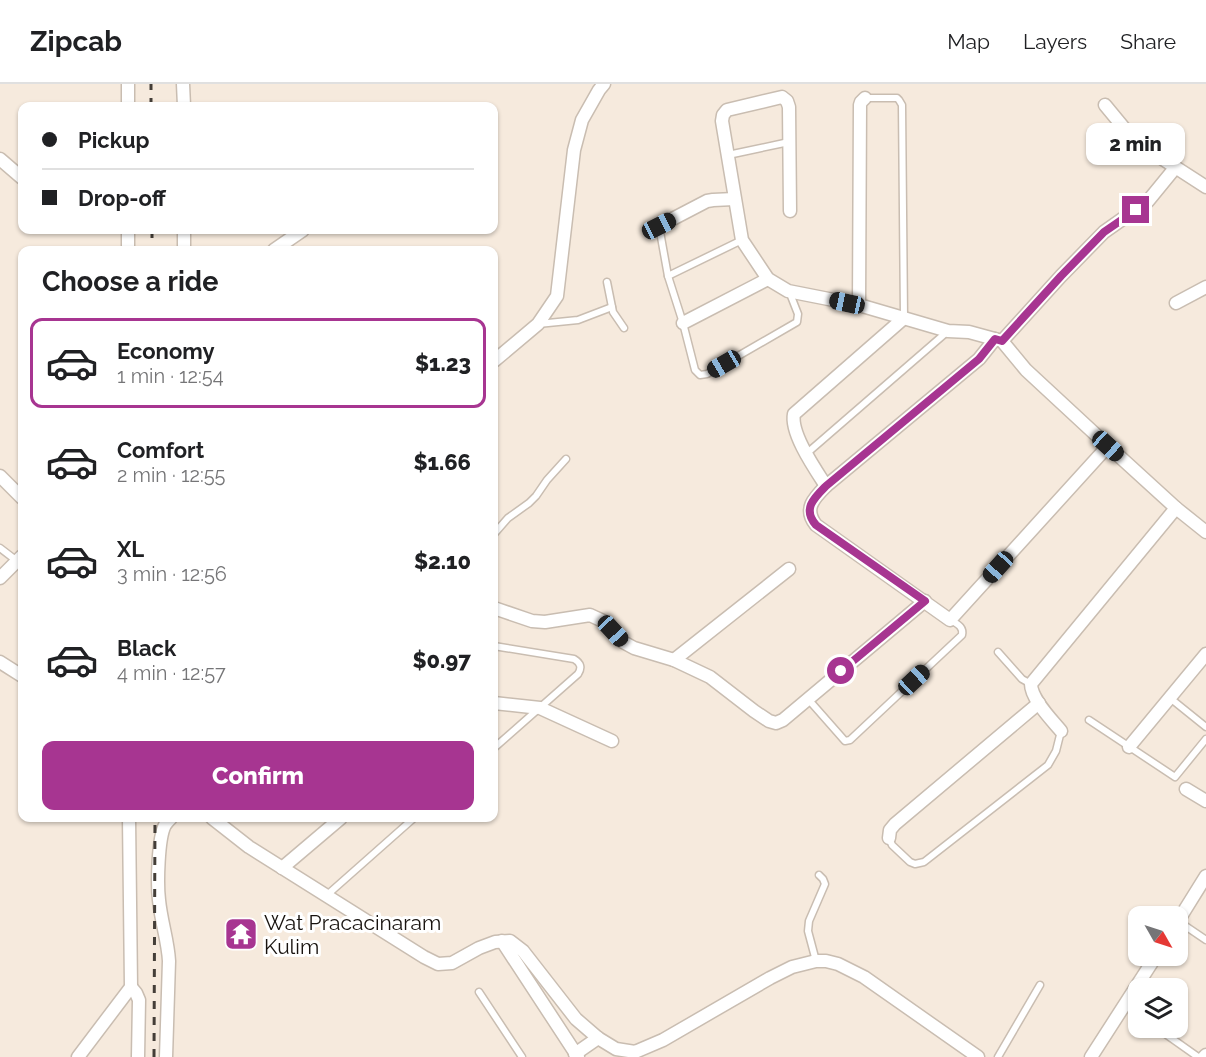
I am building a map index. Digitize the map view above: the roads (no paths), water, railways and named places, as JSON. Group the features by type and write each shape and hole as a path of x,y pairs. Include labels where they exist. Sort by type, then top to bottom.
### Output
{"street":[{"path":"128,84 128,102"},
{"path":"183,84 184,102"},
{"path":"498,358 538,324 557,296 574,150 582,120 604,84"},
{"path":"790,211 789,107 787,101 782,97 727,110 722,121 742,240 768,279 788,291 859,305 948,331 969,332 999,340 1026,370 1176,508 1206,532"},
{"path":"859,305 860,105 865,98"},
{"path":"1105,105 1124,128 1155,154 1206,187"},
{"path":"0,159 18,175"},
{"path":"1108,446 950,620 816,525 809,513 816,496 826,486 979,359 1104,232 1148,201 1175,168"},
{"path":"659,226 707,201 734,199"},
{"path":"278,246 292,234"},
{"path":"683,323 768,279"},
{"path":"1176,303 1206,287"},
{"path":"826,486 805,454 794,423 794,414 904,318"},
{"path":"0,476 18,492"},
{"path":"1060,731 1039,703 1031,690 1031,684 1176,508"},
{"path":"0,578 18,561"},
{"path":"674,660 789,569"},
{"path":"498,609 532,621 544,622 590,615 603,621 623,642 634,648 674,660 710,677 754,711 776,723 783,720 925,601"},
{"path":"1129,747 1206,654"},
{"path":"0,662 18,673"},
{"path":"498,703 540,708 612,741"},
{"path":"889,838 890,830 895,824 1039,703"},
{"path":"1186,789 1206,801"},
{"path":"78,1057 131,987 129,822"},
{"path":"166,1057 168,946 158,887 161,837 168,822"},
{"path":"217,822 249,847 438,964 452,963 495,942 510,941 523,951 576,1019 598,1038 616,1049 635,1052 663,1041 792,967 826,961 838,964 864,977 978,1057"},
{"path":"282,868 336,822"},
{"path":"1187,906 1206,876"},
{"path":"502,941 574,1056 598,1038"},
{"path":"1091,1057 1149,966"},
{"path":"131,987 139,1000 138,1057"}],"lane":[{"path":"865,98 897,98 902,105 904,318"},
{"path":"728,155 789,142"},
{"path":"659,226 668,276 695,370 700,375 707,375 797,322 798,314 788,291"},
{"path":"668,276 742,240"},
{"path":"607,282 613,312 624,328"},
{"path":"538,324 578,320 612,307"},
{"path":"805,454 948,331"},
{"path":"498,529 508,518 536,496 566,459"},
{"path":"0,548 18,558"},
{"path":"808,699 845,741 850,740 962,635 963,631 960,627 950,620"},
{"path":"498,647 574,659 579,662 581,670 498,745"},
{"path":"998,652 1022,679 1031,684"},
{"path":"1170,698 1206,727"},
{"path":"1089,720 1175,777 1206,739"},
{"path":"889,838 892,845 910,862 915,864 924,862 1048,765 1056,751 1060,731"},
{"path":"327,896 410,822"},
{"path":"816,961 808,931 809,921 824,890 825,884 819,875"},
{"path":"1188,928 1206,940"},
{"path":"998,1057 1040,985"},
{"path":"479,992 522,1057"},
{"path":"1171,1038 1198,1057"}],"railway":[{"path":"151,84 151,102"},
{"path":"152,234 152,246"},
{"path":"154,1057 155,822"}],"place":[{"name":"Wat Pracacinaram Kulim","path":"241,934"}]}
